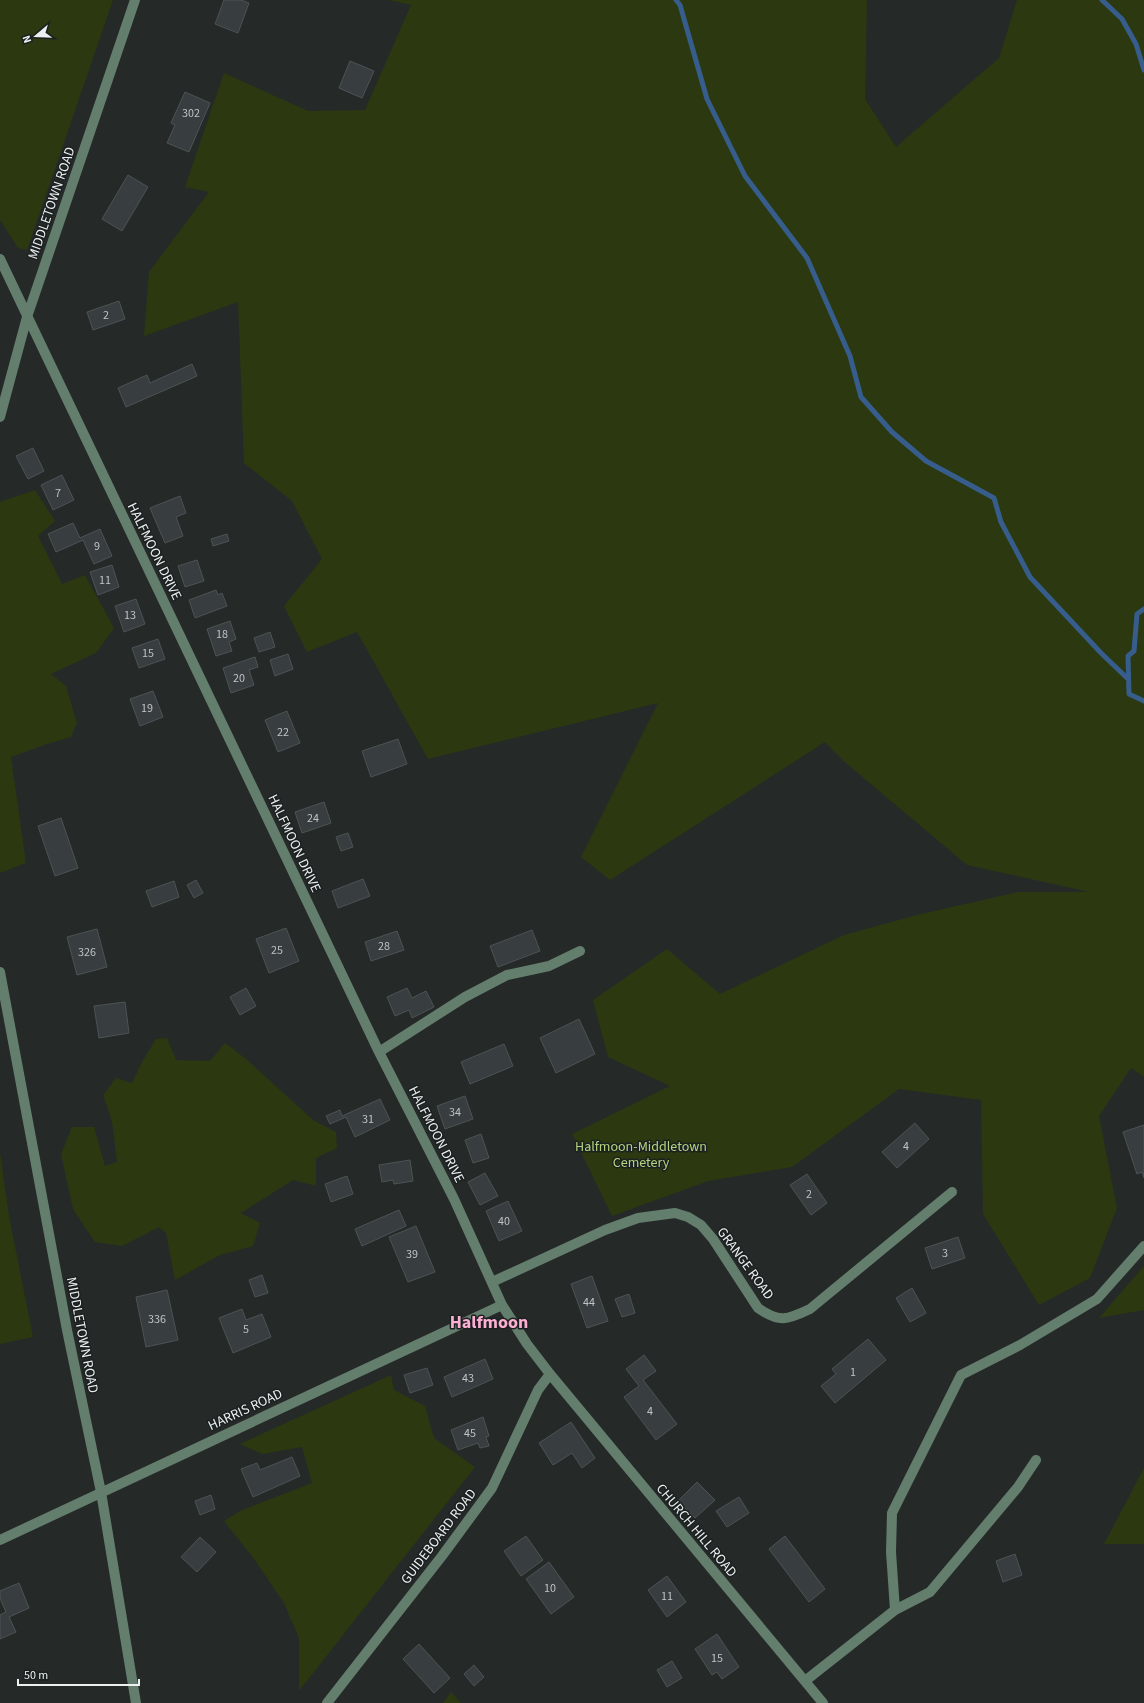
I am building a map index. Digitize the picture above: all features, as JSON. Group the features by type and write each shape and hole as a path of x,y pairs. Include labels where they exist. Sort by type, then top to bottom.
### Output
{"street":[{"name":"MIDDLETOWN ROAD","path":"0,417 27,317 135,0"},
{"name":"HALFMOON DRIVE","path":"0,259 379,1052 454,1199 502,1305 527,1344 550,1374"},
{"path":"379,1052 465,997 507,975 549,966 580,951"},
{"name":"MIDDLETOWN ROAD","path":"0,972 67,1330 101,1492 136,1703"},
{"name":"GRANGE ROAD","path":"492,1282 605,1230 638,1218 676,1212 688,1217 700,1225 712,1239 758,1308 768,1315 779,1319 794,1317 810,1309 952,1192"},
{"path":"895,1610 892,1552 892,1513 962,1374 1020,1345 1097,1299 1144,1246"},
{"name":"HARRIS ROAD","path":"0,1540 502,1305"},
{"name":"CHURCH HILL ROAD","path":"550,1374 823,1703"},
{"name":"GUIDEBOARD ROAD","path":"328,1703 442,1556 492,1488 538,1390 550,1374"},
{"path":"805,1681 895,1610 930,1592 1018,1487 1036,1460"}],"green space":[{"path":"0,0 113,0 27,250 18,248 0,220"},
{"name":"Halfmoon-Middletown Cemetery","path":"389,0 867,0 865,99 896,147 999,58 1017,0 1144,0 1144,1077 1131,1068 1099,1116 1117,1208 1090,1278 1039,1305 983,1214 981,1100 899,1089 792,1167 708,1181 612,1216 572,1134 670,1086 608,1057 593,1000 667,949 720,994 844,935 917,915 1018,892 1089,892 967,865 847,764 825,742 610,880 581,857 658,703 428,759 357,632 307,652 284,606 322,559 292,501 244,463 238,302 144,336 149,272 209,192 185,187 224,73 308,111 365,110 411,5"},
{"path":"35,490 55,521 38,536 62,584 85,575 114,628 96,653 51,674 66,686 77,723 71,737 11,757 26,863 0,873 0,502"},
{"path":"167,1038 176,1060 210,1061 225,1043 246,1059 313,1120 336,1132 337,1148 316,1158 316,1186 293,1180 241,1213 260,1223 253,1246 220,1255 175,1280 166,1233 159,1227 122,1246 95,1242 73,1209 61,1154 72,1127 94,1127 105,1166 117,1162 112,1121 103,1095 116,1078 132,1083 142,1062 156,1039"},
{"path":"0,1153 9,1216 33,1337 0,1344"},
{"path":"1144,1266 1144,1310 1099,1318"},
{"path":"391,1375 394,1390 425,1406 434,1438 475,1467 299,1691 299,1638 284,1603 254,1559 224,1521 240,1511 312,1483 302,1447 262,1454 240,1444"},
{"path":"1144,1468 1144,1544 1104,1544"},
{"path":"451,1692 461,1703 443,1703"}],"building":[{"path":"224,0 241,0 249,3 238,33 215,24"},
{"path":"350,61 374,71 362,98 339,88"},
{"path":"185,92 210,103 189,152 167,143 175,125 171,123"},
{"path":"128,175 148,187 122,231 102,219"},
{"path":"119,301 125,319 93,330 87,312"},
{"path":"192,364 197,376 126,407 118,388 147,375 150,383"},
{"path":"33,448 44,471 28,479 16,456"},
{"path":"62,475 74,500 53,510 41,485"},
{"path":"180,496 186,513 176,517 183,536 165,543 150,508"},
{"path":"73,523 80,538 100,529 112,556 94,564 83,540 56,552 48,534"},
{"path":"227,534 229,541 213,546 211,539"},
{"path":"197,560 204,581 185,587 178,566"},
{"path":"112,565 119,587 98,595 90,572"},
{"path":"216,590 218,595 222,593 227,606 195,618 189,600"},
{"path":"136,599 145,624 124,632 115,606"},
{"path":"230,621 236,639 229,642 232,651 216,656 207,629"},
{"path":"270,632 275,647 259,652 254,638"},
{"path":"158,639 165,659 139,668 132,648"},
{"path":"288,654 293,669 275,676 270,660"},
{"path":"255,657 258,667 249,670 254,685 231,693 223,668"},
{"path":"153,691 163,717 140,726 130,699"},
{"path":"287,711 300,743 278,752 265,720"},
{"path":"398,739 407,764 371,777 362,751"},
{"path":"324,802 331,823 302,833 295,812"},
{"path":"61,818 78,868 55,876 38,826"},
{"path":"348,833 353,847 341,851 336,837"},
{"path":"363,879 370,896 338,908 332,891"},
{"path":"196,880 203,893 194,898 187,885"},
{"path":"174,881 179,897 152,907 146,891"},
{"path":"286,928 299,961 269,973 256,939"},
{"path":"97,929 107,967 77,975 67,937"},
{"path":"532,930 540,951 498,967 490,946"},
{"path":"397,931 404,950 371,961 365,942"},
{"path":"246,988 256,1006 240,1015 230,997"},
{"path":"407,988 412,998 426,991 434,1007 412,1018 409,1010 395,1016 387,997"},
{"path":"125,1002 129,1033 99,1038 94,1006"},
{"path":"579,1019 595,1054 556,1073 540,1038"},
{"path":"504,1044 513,1066 470,1084 461,1062"},
{"path":"465,1096 473,1119 445,1129 437,1106"},
{"path":"380,1099 390,1120 355,1137 346,1117 330,1124 326,1116 340,1110 342,1116"},
{"path":"915,1123 929,1139 897,1168 882,1152"},
{"path":"1144,1125 1144,1178 1142,1172 1137,1174 1123,1132"},
{"path":"481,1134 489,1158 473,1163 465,1140"},
{"path":"410,1160 413,1181 394,1184 393,1180 382,1182 379,1165"},
{"path":"485,1173 498,1196 480,1205 468,1182"},
{"path":"807,1174 827,1203 811,1215 790,1185"},
{"path":"347,1176 353,1194 331,1202 325,1184"},
{"path":"508,1201 522,1231 499,1241 486,1211"},
{"path":"399,1210 406,1226 362,1246 355,1229"},
{"path":"416,1226 435,1272 408,1282 389,1237"},
{"path":"958,1237 965,1258 932,1269 925,1248"},
{"path":"262,1275 268,1293 255,1297 249,1280"},
{"path":"592,1276 608,1321 587,1328 571,1284"},
{"path":"912,1288 926,1313 910,1322 896,1298"},
{"path":"167,1290 178,1340 146,1347 136,1297"},
{"path":"629,1294 635,1313 622,1317 615,1299"},
{"path":"242,1309 246,1320 262,1314 271,1337 233,1353 219,1318"},
{"path":"868,1339 886,1360 835,1403 821,1386 836,1374 832,1369"},
{"path":"644,1355 656,1371 643,1380 677,1424 656,1440 624,1397 639,1386 626,1369"},
{"path":"485,1359 493,1379 452,1397 444,1377"},
{"path":"427,1368 433,1385 410,1393 404,1375"},
{"path":"483,1417 489,1436 486,1437 489,1446 480,1448 478,1443 458,1450 451,1430"},
{"path":"571,1422 595,1458 582,1468 572,1453 553,1465 539,1443"},
{"path":"292,1457 300,1476 253,1497 241,1469 257,1463 260,1470"},
{"path":"697,1482 715,1500 695,1518 678,1501"},
{"path":"211,1495 215,1509 200,1515 195,1501"},
{"path":"739,1497 749,1513 727,1527 716,1511"},
{"path":"526,1536 543,1560 521,1576 504,1551"},
{"path":"785,1536 825,1589 809,1602 769,1549"},
{"path":"200,1537 216,1552 197,1572 181,1557"},
{"path":"1015,1554 1022,1575 1003,1582 996,1561"},
{"path":"549,1562 574,1597 551,1614 526,1579"},
{"path":"667,1576 686,1602 667,1617 648,1590"},
{"path":"19,1583 29,1608 9,1617 16,1632 0,1639 0,1615 6,1612 0,1598 0,1591"},
{"path":"717,1634 739,1667 722,1679 717,1672 712,1675 695,1649"},
{"path":"419,1644 450,1678 434,1693 403,1659"},
{"path":"672,1661 682,1678 667,1687 657,1670"},
{"path":"474,1665 484,1677 474,1686 464,1674"}],"waterway":[{"path":"676,0 680,5 707,99 745,176 807,258 850,356 861,397 892,432 926,461 994,498 1001,522 1030,577 1101,653 1127,678"},
{"path":"1102,0 1122,19 1136,44 1144,70"},
{"path":"1144,609 1137,614 1134,651 1128,656 1129,694 1144,701"}],"district":[{"name":"Halfmoon","path":"489,1322"}]}
